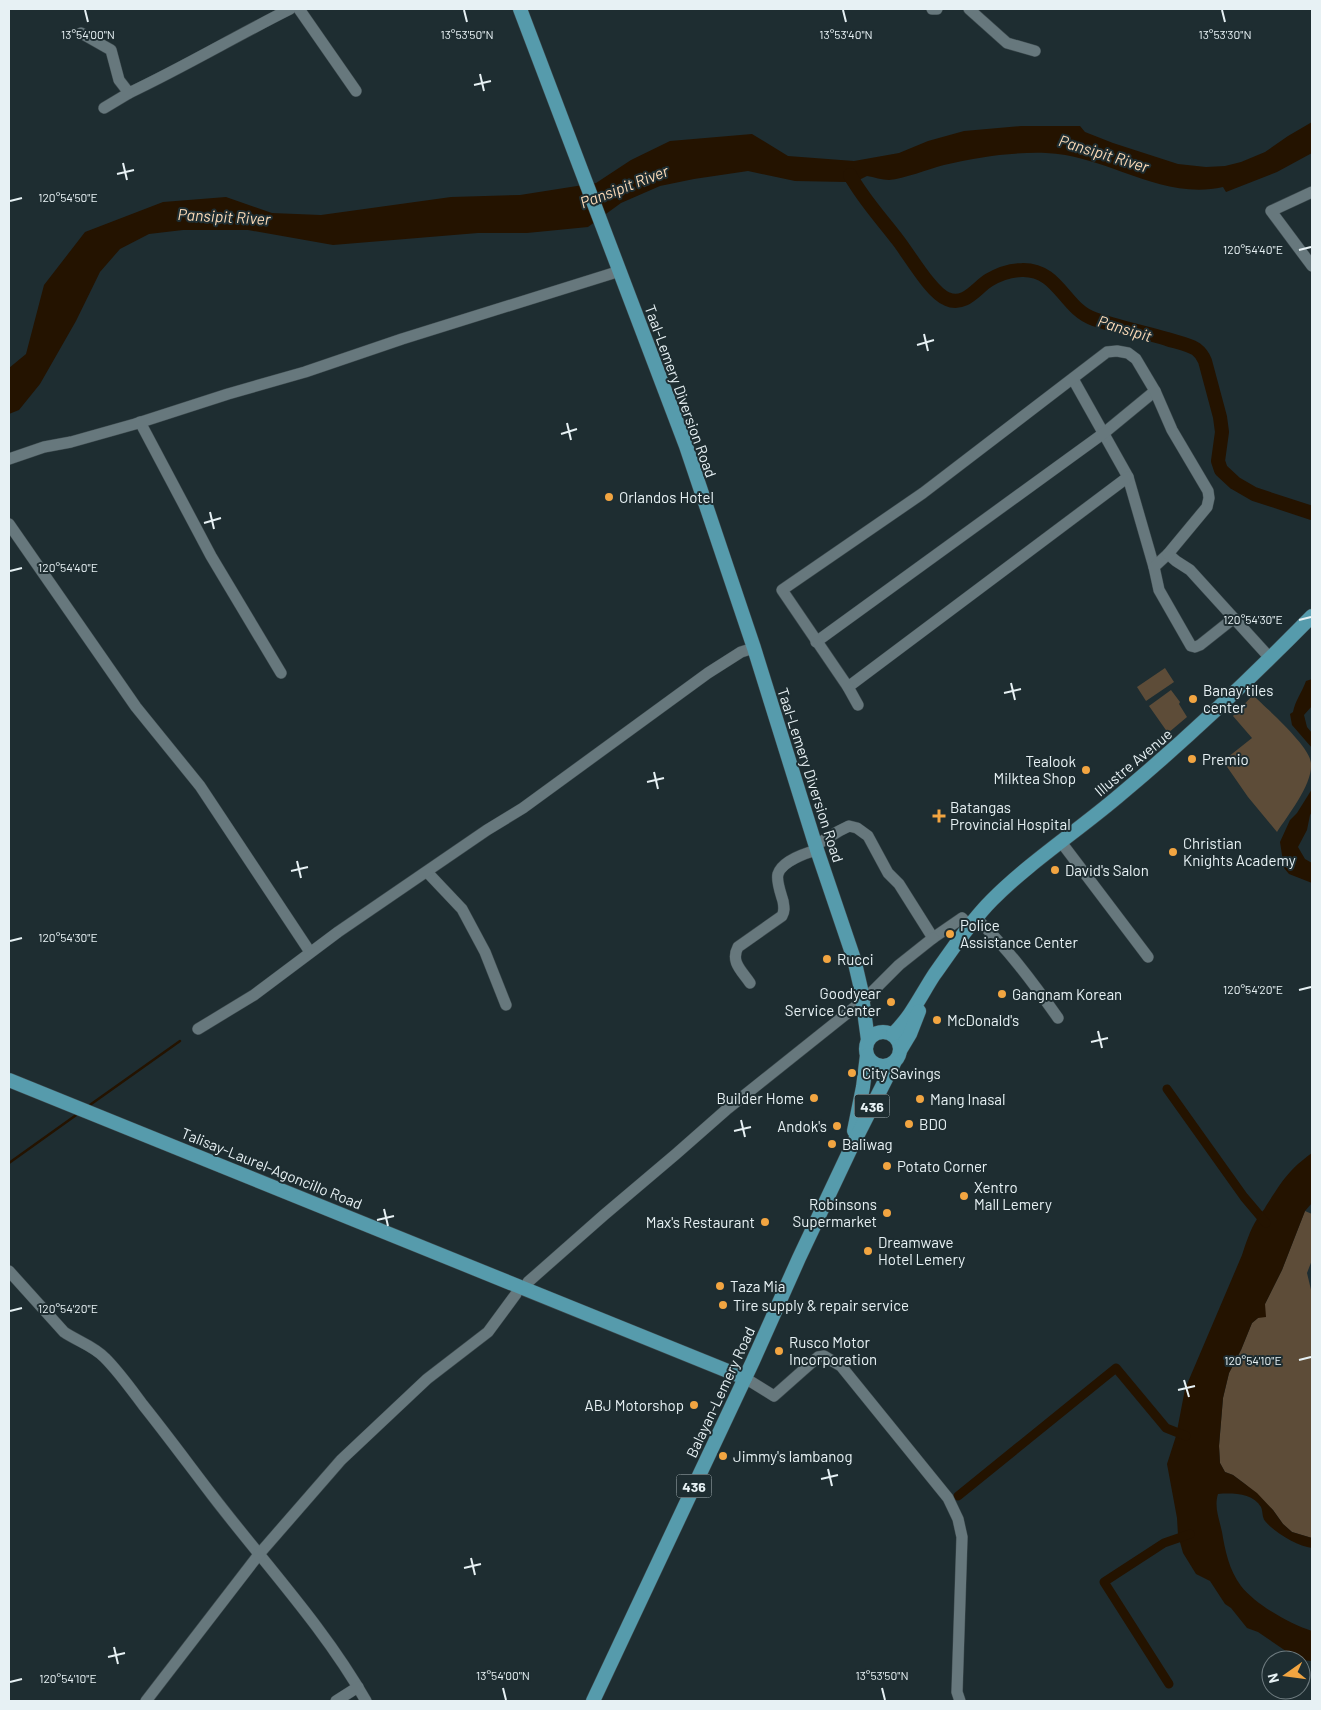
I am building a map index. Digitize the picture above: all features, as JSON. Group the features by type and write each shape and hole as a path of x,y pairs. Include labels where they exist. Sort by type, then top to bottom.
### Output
{"main road":[{"name":"Taal-Lemery Diversion Road","path":"520,9 686,446 754,648 854,959 873,1036"},
{"name":"Illustre Avenue","path":"893,1034 906,1021 934,975 973,922 1001,892 1119,796 1201,725 1312,616"},
{"name":"Illustre Avenue","path":"900,1048 910,1034 934,975"},
{"path":"873,1036 886,1031 893,1034 900,1048"},
{"name":"436","path":"867,1055 866,1047 873,1036"},
{"name":"436","path":"894,1063 899,1056 900,1048"},
{"path":"867,1055 872,1062 878,1065 886,1066 894,1063"},
{"name":"Balayan-Lemery Road","path":"850,1150 863,1087 867,1055"},
{"name":"Balayan-Lemery Road","path":"593,1701 850,1150 894,1063"},
{"name":"Talisay-Laurel-Agoncillo Road","path":"9,1080 745,1378"}],"street":[{"path":"104,108 129,93 235,39 266,20 290,9"},
{"path":"299,9 356,91"},
{"path":"932,9 937,9"},
{"path":"969,9 1007,43 1035,51"},
{"path":"81,33 111,50 119,80 129,93"},
{"path":"1311,261 1271,211 1312,192"},
{"path":"9,459 44,446 71,442 313,370 402,339 620,271"},
{"path":"858,706 848,687 782,590 923,494 1107,352 1128,353 1136,359 1155,391 1172,430 1208,491 1207,507 1168,554 1154,567"},
{"path":"1073,378 1128,477 1159,590 1191,646 1200,645 1234,618"},
{"path":"816,642 1104,433 1155,391"},
{"path":"140,422 210,556 281,673"},
{"path":"848,687 1128,477"},
{"path":"9,524 136,706 200,786 310,952"},
{"path":"1168,554 1190,570 1270,658"},
{"path":"198,1029 254,995 338,932 487,830 523,808 708,673 741,652 754,648"},
{"path":"750,983 734,959 734,954 738,947 784,913 778,876 780,871 784,866 801,855 817,848 839,830 849,826 857,828 868,836 888,873 899,884 933,938"},
{"path":"1061,842 1148,957"},
{"path":"427,872 462,909 485,952 506,1005"},
{"path":"528,1282 726,1110 933,938 962,918 973,922 1001,942 1058,1018"},
{"path":"9,1271 64,1332 74,1340 88,1345 105,1356 185,1457 212,1495 260,1553 358,1686 366,1701"},
{"path":"146,1701 260,1553 341,1460 427,1379 488,1332 516,1294"},
{"path":"745,1378 774,1396 818,1357 824,1356 841,1366 948,1498 958,1519 962,1537 957,1692 960,1701"},
{"path":"336,1701 358,1686"}],"shaded area":[{"path":"1165,668 1174,682 1146,701 1137,687"},
{"path":"1171,690 1180,702 1179,704 1187,717 1168,733 1149,706"},
{"path":"1253,695 1296,737 1309,756 1311,763 1311,771 1304,790 1277,832 1248,797 1223,761 1252,738 1233,716"},
{"path":"1305,1211 1312,1214 1312,1260 1307,1273 1312,1294 1312,1538 1292,1532 1283,1524 1273,1510 1245,1484 1233,1475 1225,1472 1220,1463 1219,1446 1223,1398 1229,1373 1252,1323 1258,1318 1282,1270"}],"water":[{"name":"Pansipit River","path":"1312,122 1312,153 1277,172 1226,192 1223,187 1200,190 1156,183 1090,161 1068,156 1046,153 1020,153 957,162 895,179 886,180 867,176 859,180 852,190 846,182 795,181 748,171 694,179 660,186 621,203 588,227 527,233 478,233 333,245 248,230 183,230 149,234 120,249 100,272 76,321 40,384 19,410 9,414 9,368 26,354 44,285 85,232 163,202 226,197 272,213 321,215 451,197 520,195 596,183 631,160 670,141 752,134 788,156 854,161 899,153 928,141 964,131 1021,126 1080,126 1085,132 1113,143 1178,164 1206,167 1225,166 1241,162 1265,152"},
{"path":"1312,679 1312,706 1304,715 1307,727 1312,733 1312,748 1292,725 1290,714 1293,712 1306,681"},
{"path":"1312,789 1312,812 1307,830 1298,847 1305,859 1312,863 1312,883 1289,874 1284,868 1280,842 1290,820 1297,813"},
{"path":"1312,1153 1312,1203 1305,1211 1282,1270 1265,1304 1266,1317 1258,1318 1252,1323 1229,1373 1223,1398 1219,1446 1220,1463 1225,1472 1233,1475 1257,1493 1292,1532 1312,1538 1312,1548 1294,1542 1275,1530 1263,1518 1261,1507 1248,1496 1218,1494 1217,1513 1226,1553 1237,1580 1247,1593 1264,1607 1294,1624 1312,1631 1312,1661 1311,1650 1284,1650 1258,1632 1247,1628 1231,1608 1225,1604 1210,1581 1196,1574 1183,1553 1178,1535 1177,1518 1167,1464 1176,1436 1185,1389 1248,1237 1276,1190 1297,1165"}],"waterway":[{"name":"Pansipit","path":"850,175 866,200 927,281 947,299 953,301 965,299 989,280 1005,273 1018,270 1034,271 1053,282 1075,307 1094,319 1182,343 1196,349 1205,361 1220,417 1222,432 1218,461 1221,470 1235,483 1254,494 1312,513"},
{"path":"87,1107 180,1041"},
{"path":"1167,1089 1244,1197 1266,1223"},
{"path":"9,1163 79,1113"},
{"path":"958,1496 1116,1368 1166,1428 1186,1436"},
{"path":"1169,1684 1104,1582 1164,1543 1190,1534"}],"place":[{"name":"Orlandos Hotel","path":"609,497"},
{"name":"Banay tiles center","path":"1193,699"},
{"name":"Premio","path":"1192,759"},
{"name":"Tealook Milktea Shop","path":"1086,770"},
{"name":"Batangas Provincial Hospital","path":"939,816"},
{"name":"Christian Knights Academy","path":"1173,852"},
{"name":"David's Salon","path":"1055,870"},
{"name":"Police Assistance Center","path":"950,934"},
{"name":"Rucci","path":"827,959"},
{"name":"Gangnam Korean","path":"1002,994"},
{"name":"Goodyear Service Center","path":"891,1002"},
{"name":"McDonald's","path":"937,1020"},
{"name":"City Savings","path":"852,1073"},
{"name":"Builder Home","path":"814,1098"},
{"name":"Mang Inasal","path":"920,1099"},
{"name":"BDO","path":"909,1124"},
{"name":"Andok's","path":"837,1126"},
{"name":"Baliwag","path":"832,1144"},
{"name":"Potato Corner","path":"887,1166"},
{"name":"Xentro Mall Lemery","path":"964,1196"},
{"name":"Robinsons Supermarket","path":"887,1213"},
{"name":"Max's Restaurant","path":"765,1222"},
{"name":"Dreamwave Hotel Lemery","path":"868,1251"},
{"name":"Taza Mia","path":"720,1286"},
{"name":"Tire supply & repair service","path":"723,1305"},
{"name":"Rusco Motor Incorporation","path":"779,1351"},
{"name":"ABJ Motorshop","path":"694,1405"},
{"name":"Jimmy's lambanog","path":"723,1456"}]}
